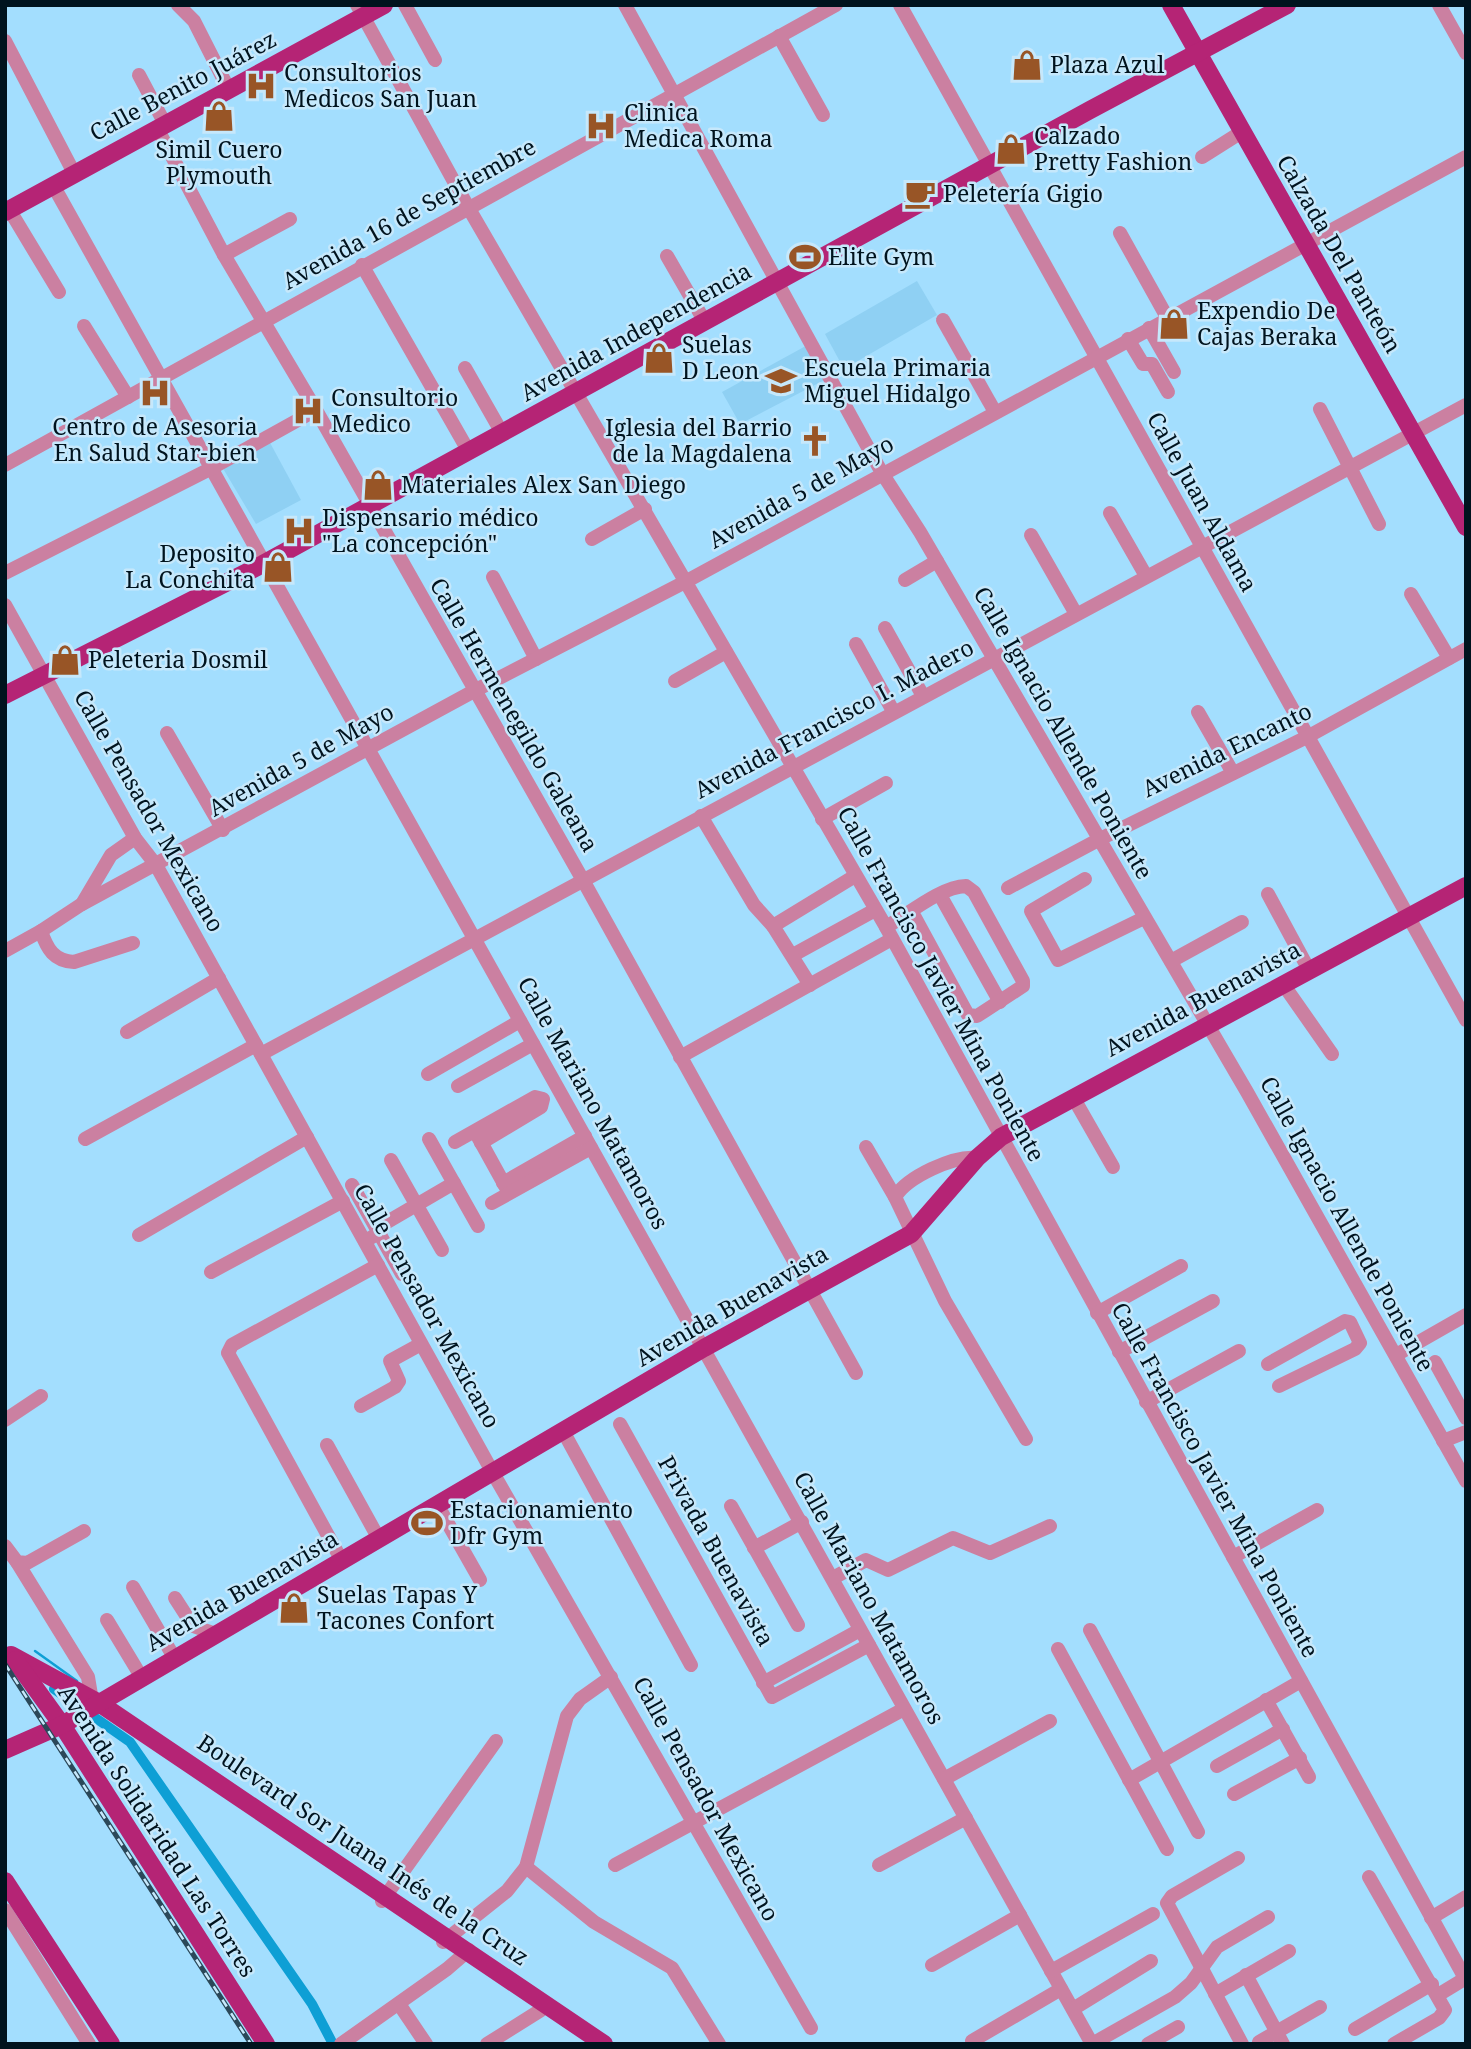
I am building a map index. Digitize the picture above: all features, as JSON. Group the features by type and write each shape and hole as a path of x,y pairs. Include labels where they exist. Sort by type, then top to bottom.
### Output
{"main road":[{"name":"Calle Benito Juárez","path":"7,211 229,90 360,11 384,5"},
{"name":"Calzada Del Panteón","path":"1171,5 1240,133 1466,527"},
{"name":"Avenida Independencia","path":"5,695 264,564 1287,5"},
{"name":"Avenida Buenavista","path":"5,1750 62,1725 704,1349 911,1234 977,1158 1001,1137 1466,886"},
{"name":"Boulevard Sor Juana Inés de la Cruz","path":"8,1650 604,2044"},
{"name":"Avenida Solidaridad Las Torres","path":"8,1650 62,1725 143,1857 266,2044"},
{"path":"5,1881 111,2044"},
{"name":"Boulevard Sor Juana Inés de la Cruz","path":"466,1953 589,2044"}],"street":[{"path":"178,5 194,21 229,90"},
{"path":"405,5 435,60"},
{"name":"Calle Ignacio Allende Poniente","path":"625,5 883,473 1208,1025 1466,1482"},
{"name":"Avenida 16 de Septiembre","path":"5,465 159,377 836,5"},
{"name":"Calle Juan Aldama","path":"900,5 1466,1020"},
{"path":"1439,5 1466,53"},
{"name":"Calle Francisco Javier Mina Poniente","path":"360,11 468,207 889,933 1466,1979"},
{"path":"779,36 823,115"},
{"path":"5,41 9,57 74,173"},
{"name":"Calle Hermenegildo Galeana","path":"138,75 224,256 316,410 584,882 856,1373"},
{"path":"1202,157 1240,133"},
{"name":"Avenida 5 de Mayo","path":"5,951 82,904 223,830 474,691 685,582 1466,157"},
{"name":"Calle Mariano Matamoros","path":"53,185 1092,2044"},
{"path":"7,211 59,292"},
{"path":"224,256 290,219"},
{"path":"1120,233 1168,319"},
{"path":"667,256 705,322"},
{"path":"362,265 469,452"},
{"path":"943,320 995,412"},
{"path":"83,326 128,397"},
{"path":"1149,328 1174,372"},
{"path":"1128,339 1143,364 1152,364 1168,392"},
{"path":"465,368 502,433"},
{"name":"Avenida Francisco I. Madero","path":"85,1139 584,882 792,765 1466,405"},
{"path":"1320,409 1379,523"},
{"path":"5,573 210,469 316,410"},
{"path":"592,539 645,509"},
{"path":"1110,513 1146,576"},
{"path":"1031,535 1076,614"},
{"path":"905,580 937,561"},
{"path":"493,577 536,659"},
{"path":"1411,594 1449,658"},
{"name":"Calle Pensador Mexicano","path":"5,605 135,838 156,865 493,1473 611,1677 691,1823 811,2028"},
{"path":"885,628 923,696"},
{"path":"856,644 893,711"},
{"name":"Avenida Encanto","path":"1007,888 1307,737 1466,649"},
{"path":"675,681 726,652"},
{"path":"1198,712 1233,773"},
{"path":"167,733 223,830"},
{"path":"822,819 886,783"},
{"path":"701,816 754,905 773,926 810,985"},
{"path":"82,904 111,855 135,838"},
{"path":"773,926 855,876"},
{"path":"1085,880 1031,911 1058,960 1144,918"},
{"path":"680,1057 810,985 889,933 912,912 957,886 966,886 974,892 1023,981 1019,991 977,1016 968,1015 912,912"},
{"path":"1268,894 1309,970"},
{"path":"940,895 1000,1002"},
{"path":"793,955 875,910"},
{"path":"1171,961 1242,922"},
{"path":"41,931 54,956 65,961 74,962 133,943"},
{"path":"127,1032 219,978"},
{"path":"1283,984 1332,1054"},
{"path":"428,1074 520,1021"},
{"path":"458,1086 533,1044"},
{"path":"1073,1097 1113,1167"},
{"path":"455,1142 478,1137 508,1119"},
{"path":"138,1235 307,1137"},
{"path":"478,1137 507,1188"},
{"path":"429,1139 478,1226"},
{"path":"492,1203 507,1188 588,1142"},
{"path":"866,1147 961,1330 1026,1439"},
{"path":"894,1197 949,1160 964,1156 977,1158"},
{"path":"391,1160 442,1250"},
{"path":"362,1236 454,1183"},
{"path":"352,1185 378,1226 402,1274"},
{"path":"211,1272 343,1202"},
{"path":"342,1561 228,1353 232,1345 378,1265"},
{"path":"1097,1313 1181,1266"},
{"path":"1119,1352 1213,1301"},
{"path":"1396,1355 1466,1315"},
{"path":"1268,1364 1345,1321 1350,1322 1359,1334 1360,1343 1355,1349 1279,1386"},
{"path":"1359,1334 1380,1326"},
{"path":"361,1406 395,1387 399,1381 390,1361 421,1343"},
{"path":"1146,1402 1239,1351"},
{"path":"1435,1362 1466,1418"},
{"path":"5,1420 41,1396"},
{"name":"Privada Buenavista","path":"620,1424 772,1697 816,1674"},
{"path":"563,1431 691,1665"},
{"path":"1443,1441 1466,1433"},
{"path":"327,1445 379,1539"},
{"path":"438,1506 480,1580"},
{"path":"731,1506 798,1625"},
{"path":"1233,1557 1317,1510"},
{"path":"754,1548 802,1522"},
{"path":"833,1578 866,1560 888,1570 953,1538 984,1551 996,1552 1050,1526"},
{"path":"17,1562 33,1561 84,1531"},
{"path":"5,1546 88,1676 91,1707"},
{"path":"133,1587 175,1659"},
{"path":"175,1598 193,1626 216,1634"},
{"path":"107,1620 142,1678"},
{"path":"763,1683 860,1630"},
{"path":"1090,1630 1198,1832"},
{"path":"807,1659 816,1674 869,1646"},
{"path":"1058,1649 1167,1849"},
{"path":"446,1940 507,1891 526,1867 567,1716 580,1699 611,1677"},
{"path":"1129,1780 1301,1681"},
{"path":"1266,1700 1309,1777"},
{"path":"615,1865 904,1709"},
{"path":"944,1779 1050,1721"},
{"path":"1217,1766 1283,1729"},
{"path":"388,1900 408,1877 407,1870 496,1741"},
{"path":"1234,1794 1300,1758"},
{"path":"880,1866 966,1818"},
{"path":"1238,1858 1172,1896 1167,1903 1242,2044"},
{"path":"526,1867 594,1922 672,1968 719,2044"},
{"path":"1368,1877 1445,2010 1443,2015 1394,2044"},
{"path":"1431,1918 1466,1897"},
{"path":"5,1910 89,2044"},
{"path":"1051,1971 1153,1914"},
{"path":"932,1965 1020,1915"},
{"path":"1092,2044 1175,1997 1191,1983 1217,1947 1268,1917"},
{"path":"1215,1994 1289,1951"},
{"path":"341,2044 466,1953"},
{"path":"1073,2009 1151,1961"},
{"path":"1246,1975 1280,2038"},
{"path":"1355,2029 1435,1990 1466,1979"},
{"path":"972,2041 1061,1989"},
{"path":"399,2004 425,2044"},
{"path":"1259,2042 1280,2038 1321,2007"},
{"path":"487,2044 541,2010"},
{"path":"1148,2044 1178,2027"}],"shaded area":[{"path":"917,281 937,315 844,369 825,334"},
{"name":"Escuela Primaria Miguel Hidalgo","path":"813,342 832,376 740,424 722,392"},
{"path":"268,439 301,500 256,524 221,465"}],"waterway":[{"path":"35,1651 77,1681"},
{"path":"54,1689 130,1742 312,2004 333,2044"}],"railway":[{"path":"5,1664 251,2044"}],"place":[{"name":"Plaza Azul","path":"1027,65"},
{"name":"Consultorios Medicos San Juan","path":"261,86"},
{"name":"Simil Cuero Plymouth","path":"219,116"},
{"name":"Clinica Medica Roma","path":"601,126"},
{"name":"Calzado Pretty Fashion","path":"1011,149"},
{"name":"Peletería Gigio","path":"920,194"},
{"name":"Elite Gym","path":"805,257"},
{"name":"Expendio De Cajas Beraka","path":"1174,324"},
{"name":"Suelas D Leon","path":"659,358"},
{"name":"Escuela Primaria Miguel Hidalgo","path":"781,381"},
{"name":"Centro de Asesoria En Salud Star-bien","path":"155,393"},
{"name":"Consultorio Medico","path":"308,411"},
{"name":"Iglesia del Barrio de la Magdalena","path":"815,441"},
{"name":"Materiales Alex San Diego","path":"378,485"},
{"name":"Dispensario médico \"La concepción\"","path":"299,531"},
{"name":"Deposito La Conchita","path":"278,567"},
{"name":"Peleteria Dosmil","path":"65,660"},
{"name":"Estacionamiento Dfr Gym","path":"427,1523"},
{"name":"Suelas Tapas Y Tacones Confort","path":"294,1608"}]}
